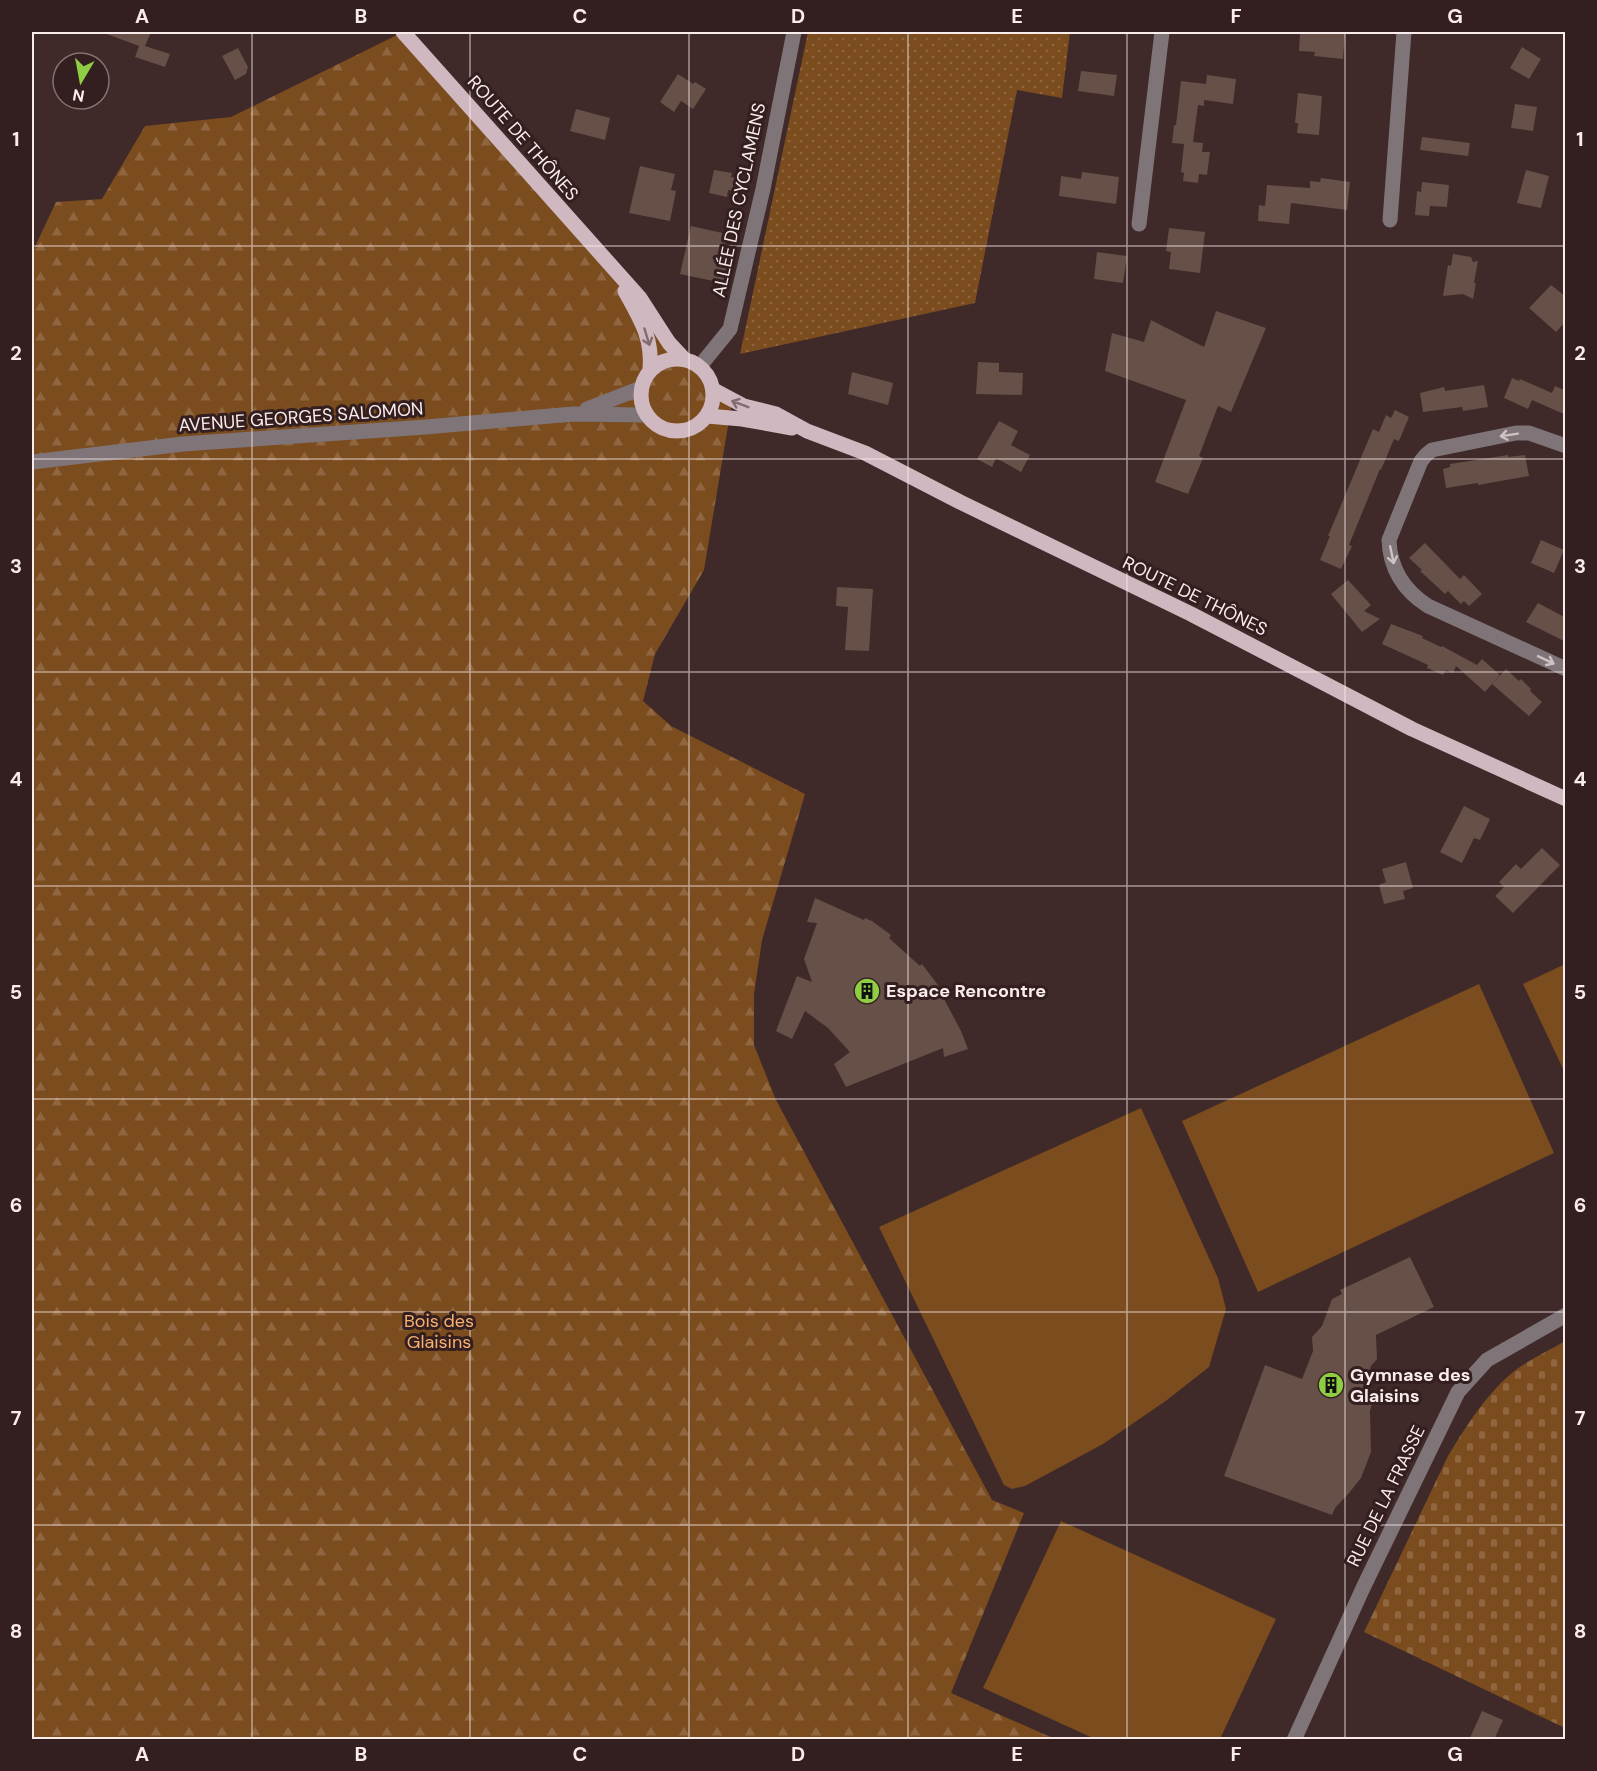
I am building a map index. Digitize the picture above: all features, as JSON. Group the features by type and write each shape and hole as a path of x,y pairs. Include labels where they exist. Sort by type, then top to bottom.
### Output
{"main road":[{"name":"ROUTE DE THÔNES","path":"403,32 640,298 669,343 684,358"},
{"name":"ROUTE DE THÔNES","path":"614,270 648,334 652,353 650,370"},
{"path":"672,358 684,358 700,366 711,381 714,390 713,404 707,416 697,426 680,431 662,428 653,422 646,415 640,397 644,378 650,370 660,362 672,358"},
{"name":"ROUTE DE THÔNES","path":"714,390 744,406 776,414 807,431 865,453 1035,539 1182,609 1412,729 1566,799"},
{"name":"ROUTE DE THÔNES","path":"707,416 741,418 807,431"}],"street":[{"name":"ALLÉE DES CYCLAMENS","path":"700,366 730,329 763,189 794,32"},
{"path":"1139,224 1162,32"},
{"path":"1390,220 1404,32"},
{"name":"AVENUE GEORGES SALOMON","path":"573,414 641,388"},
{"name":"AVENUE GEORGES SALOMON","path":"32,462 183,444 573,414 646,415"},
{"path":"1566,446 1529,433 1516,433 1432,450 1421,461 1389,540 1390,553 1399,577 1413,597 1566,669"},
{"name":"RUE DE LA FRASSE","path":"1294,1740 1363,1588 1458,1392 1487,1360 1566,1315"}],"green space":[{"name":"Bois des Glaisins","path":"403,32 732,402 704,570 655,654 643,701 671,726 805,794 762,940 754,994 754,1045 776,1100 992,1500 1024,1513 951,1693 1055,1739 32,1739 32,253 56,202 102,199 145,126 231,117"},
{"path":"808,32 1070,32 1062,98 1017,90 975,303 740,354"},
{"path":"1565,964 1565,1073 1523,984"},
{"path":"1479,984 1554,1153 1258,1292 1182,1121"},
{"path":"1141,1108 1218,1278 1226,1309 1209,1367 1167,1400 1103,1444 1025,1486 1012,1489 1004,1485 879,1227"},
{"path":"1565,1341 1565,1728 1364,1632 1448,1456 1471,1421 1487,1398 1506,1378 1529,1361"},
{"path":"1061,1521 1276,1619 1220,1739 1095,1739 983,1688"}],"building":[{"path":"104,32 151,32 145,46 170,54 165,67 135,57 139,46"},
{"path":"1300,32 1345,33 1343,59 1314,56 1315,52 1299,51"},
{"path":"1522,47 1541,59 1529,79 1510,68"},
{"path":"238,48 248,67 246,74 235,80 222,56"},
{"path":"1081,71 1117,75 1114,96 1078,91"},
{"path":"678,74 706,89 693,109 681,101 674,112 660,102"},
{"path":"1207,75 1236,79 1233,104 1204,100 1204,106 1198,105 1193,142 1203,143 1202,152 1210,152 1207,175 1199,174 1198,183 1183,181 1184,173 1181,172 1184,144 1172,143 1181,81 1206,84"},
{"path":"1298,93 1322,96 1319,135 1297,133 1298,123 1295,123"},
{"path":"1515,104 1537,107 1533,131 1511,128"},
{"path":"576,109 610,118 605,140 570,131"},
{"path":"1422,137 1470,143 1468,156 1420,150"},
{"path":"640,166 675,174 671,190 676,191 670,221 629,213"},
{"path":"714,170 732,173 731,177 735,178 732,191 728,190 727,197 709,193"},
{"path":"1526,170 1549,176 1541,208 1517,203"},
{"path":"1082,172 1119,177 1116,204 1059,196 1061,176 1081,179"},
{"path":"1321,178 1350,182 1347,210 1291,203 1289,224 1258,221 1259,205 1265,206 1267,185 1310,188 1310,181 1320,182"},
{"path":"1422,182 1449,185 1447,207 1430,206 1429,216 1415,215 1417,191 1421,192"},
{"path":"691,226 727,234 724,251 730,252 723,283 680,274"},
{"path":"1169,228 1205,232 1200,273 1169,269 1171,252 1166,251"},
{"path":"1097,252 1127,256 1123,283 1094,279"},
{"path":"1453,254 1471,257 1473,262 1478,261 1473,299 1463,294 1443,296 1448,265 1451,266"},
{"path":"1551,285 1566,297 1566,321 1556,332 1529,308"},
{"path":"1216,311 1266,328 1231,412 1218,406 1199,456 1203,458 1188,494 1155,482 1186,400 1105,371 1112,333 1144,342 1151,320 1204,347"},
{"path":"978,362 999,363 999,372 1023,373 1022,395 976,394"},
{"path":"852,372 893,383 888,405 848,394"},
{"path":"1512,378 1519,381 1520,379 1552,393 1555,386 1566,391 1566,415 1532,400 1528,409 1504,398"},
{"path":"1484,385 1488,407 1463,411 1462,407 1423,412 1420,393 1444,387 1445,391"},
{"path":"1395,410 1409,417 1399,441 1394,439 1380,469 1349,545 1352,546 1341,569 1320,560 1330,536 1328,536 1373,429 1379,432 1386,415 1391,418"},
{"path":"999,421 1018,431 1011,445 1030,455 1021,472 996,458 992,467 977,459"},
{"path":"1508,455 1508,457 1525,455 1529,476 1446,488 1443,469 1450,467 1450,464"},
{"path":"1541,540 1564,550 1554,573 1531,563"},
{"path":"1425,543 1460,579 1464,575 1482,594 1469,606 1464,601 1461,604 1448,591 1445,594 1409,558"},
{"path":"1348,580 1371,605 1364,611 1380,619 1362,632 1331,594"},
{"path":"837,587 873,589 869,651 845,650 848,607 836,606"},
{"path":"1538,603 1566,618 1566,642 1526,622"},
{"path":"1391,624 1423,636 1422,638 1477,665 1482,659 1500,675 1485,692 1456,666 1453,673 1446,670 1443,675 1427,668 1428,665 1382,644"},
{"path":"1506,669 1519,681 1521,679 1542,702 1529,716 1492,684"},
{"path":"1464,806 1490,819 1480,840 1474,838 1462,863 1440,852"},
{"path":"1542,848 1560,865 1513,913 1495,896 1504,887 1499,882 1516,864 1521,869"},
{"path":"1406,862 1413,888 1403,891 1405,899 1384,904 1379,885 1386,882 1382,869"},
{"name":"Espace Rencontre","path":"815,898 864,920 865,918 872,921 891,935 889,938 920,966 922,964 944,993 942,995 968,1049 944,1057 943,1048 846,1087 834,1064 850,1052 828,1028 805,1011 792,1039 776,1031 797,976 812,982 804,959 817,923 807,922"},
{"name":"Gymnase des Glaisins","path":"1410,1257 1434,1307 1376,1335 1377,1359 1371,1366 1359,1399 1372,1404 1370,1411 1371,1452 1361,1478 1335,1508 1332,1515 1224,1476 1265,1365 1302,1379 1313,1351 1312,1337 1322,1326 1332,1299 1342,1294 1340,1290"},
{"path":"1482,1711 1503,1720 1494,1740 1469,1740"}],"place":[{"name":"Espace Rencontre","path":"867,991"},
{"name":"Gymnase des Glaisins","path":"1331,1385"}]}
